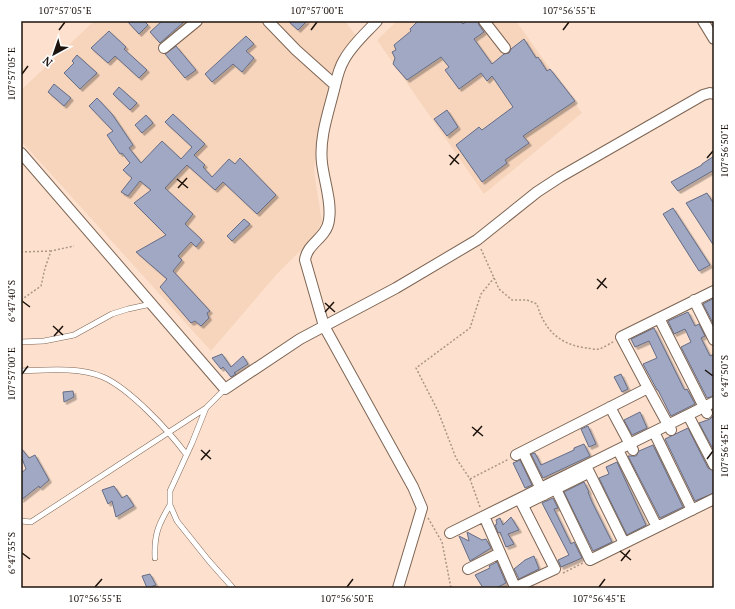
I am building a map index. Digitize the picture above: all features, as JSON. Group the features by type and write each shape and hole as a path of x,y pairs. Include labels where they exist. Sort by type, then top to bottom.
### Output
{"street":[{"path":"164,48 197,21"},
{"path":"268,21 296,50 335,85"},
{"path":"377,21 351,49 344,59 338,73 322,141 322,162 330,219 328,228 323,235 306,252 305,260 324,326 413,487 422,508 398,588"},
{"path":"484,21 505,48"},
{"path":"703,21 714,39"},
{"path":"21,153 225,389 300,339 396,288 477,240 524,202 555,180 704,95 710,93 714,94"},
{"path":"669,428 621,337 714,291"},
{"path":"694,300 714,340"},
{"path":"660,318 708,410"},
{"path":"541,494 519,454 648,388"},
{"path":"450,533 484,516 541,494 587,469 708,410 714,402"},
{"path":"610,407 631,447"},
{"path":"690,418 714,465"},
{"path":"656,435 692,510"},
{"path":"620,453 657,527"},
{"path":"587,469 624,543"},
{"path":"555,486 590,560 714,499"},
{"path":"484,516 514,588 555,569 521,502"},
{"path":"468,569 500,553"}],"lane":[{"path":"21,342 44,341 74,335 112,314 128,308 151,304"},
{"path":"21,371 74,370 103,377 122,389 145,409 168,432 186,454"},
{"path":"21,521 31,522 206,408 225,389"},
{"path":"206,408 170,491 170,504 177,521 233,588"},
{"path":"155,558 154,542 163,517 170,504"}],"path":[{"path":"477,240 499,289 512,300 527,300 537,304 540,317 555,335 566,343 580,347 599,349 621,337"},
{"path":"21,252 51,251 74,246"},
{"path":"21,300 41,286 51,251"},
{"path":"484,516 470,479 456,458 438,411 416,368 470,328 481,294 494,278"},
{"path":"470,479 519,454"},
{"path":"422,508 442,542 451,588"}],"shaded area":[{"path":"94,21 345,21 358,38 335,70 319,129 314,171 322,222 313,238 277,274 211,351 21,141 21,90"},
{"path":"397,21 516,21 582,113 484,194 377,40"}],"building":[{"path":"127,21 144,21 148,25 139,34"},
{"path":"162,21 185,21 160,43 150,32"},
{"path":"288,21 307,21 298,30"},
{"path":"418,21 460,21 463,24 467,21 478,21 484,32 474,39 492,64 504,54 509,53 511,49 524,39 536,58 538,57 547,71 550,69 575,101 523,136 529,143 505,160 507,163 482,182 456,145 479,127 482,130 513,107 492,76 487,81 481,73 459,89 445,70 449,67 441,57 407,80 393,64 395,58 392,52 396,50 394,45 411,31 410,29"},
{"path":"109,31 126,47 124,49 147,70 139,78 115,56 108,63 91,48"},
{"path":"246,36 254,44 246,51 254,58 242,72 233,64 212,82 205,74"},
{"path":"176,46 196,70 185,78 165,54"},
{"path":"77,55 97,73 80,89 64,73 74,63 72,61"},
{"path":"54,84 71,98 64,106 48,92"},
{"path":"119,87 137,103 130,110 113,94"},
{"path":"97,98 112,114 133,145 129,148 141,163 162,141 181,159 192,147 165,122 173,114 205,144 194,155 205,165 203,167 212,177 229,159 235,164 240,158 276,195 257,214 223,182 215,190 187,165 165,188 193,214 185,224 202,240 196,247 191,242 178,256 182,260 173,271 210,311 207,313 209,318 201,326 195,321 191,323 160,287 167,279 136,252 166,235 134,203 151,190 140,181 128,196 121,192 132,178 123,170 130,163 122,153 120,154 107,135 113,131 89,106"},
{"path":"447,110 458,127 447,136 434,119"},
{"path":"146,115 153,123 142,133 135,125"},
{"path":"714,156 714,170 678,191 671,182 702,165"},
{"path":"707,193 714,204 714,246 686,203"},
{"path":"673,208 710,265 699,271 663,214"},
{"path":"244,219 250,224 232,241 227,236"},
{"path":"714,298 714,325 703,304"},
{"path":"688,312 695,326 699,324 705,336 701,338 710,356 714,354 714,396 707,398 681,347 691,342 685,329 674,334 668,321"},
{"path":"654,328 684,389 687,389 695,404 671,416 643,364 657,358 649,341 635,347 631,339"},
{"path":"222,354 231,367 243,356 248,364 234,373 236,374 231,377 223,367 221,369 212,358"},
{"path":"621,374 628,389 622,392 614,377"},
{"path":"73,391 74,397 64,402 63,392"},
{"path":"640,412 647,428 632,435 624,420"},
{"path":"714,415 714,451 699,423 710,419"},
{"path":"588,426 596,444 589,447 581,429"},
{"path":"688,428 708,468 714,471 714,493 695,501 665,439"},
{"path":"584,444 590,456 543,478 531,454 535,453 541,465"},
{"path":"653,445 683,507 660,518 628,456 636,456 639,451"},
{"path":"21,448 29,458 35,455 49,480 40,488 39,486 21,500 21,473 26,469 21,456"},
{"path":"520,460 532,485 525,488 513,463"},
{"path":"617,462 646,525 627,535 599,478 609,474 606,467"},
{"path":"584,482 592,502 612,542 593,551 564,492"},
{"path":"114,486 122,498 127,495 134,506 116,517 112,501 108,504 102,490"},
{"path":"553,498 558,508 554,509 571,544 574,542 582,558 561,567 558,560 569,555 542,503"},
{"path":"511,517 519,530 508,534 514,544 506,547 500,532 498,533 495,525 497,524 496,520 500,518 503,525"},
{"path":"467,532 482,540 486,539 491,548 470,561 459,536 469,541"},
{"path":"534,556 539,569 519,579 514,569 525,560"},
{"path":"497,562 506,583 496,588 483,588 475,575 490,568 489,566"},
{"path":"150,574 156,585 147,588 142,576"}]}
